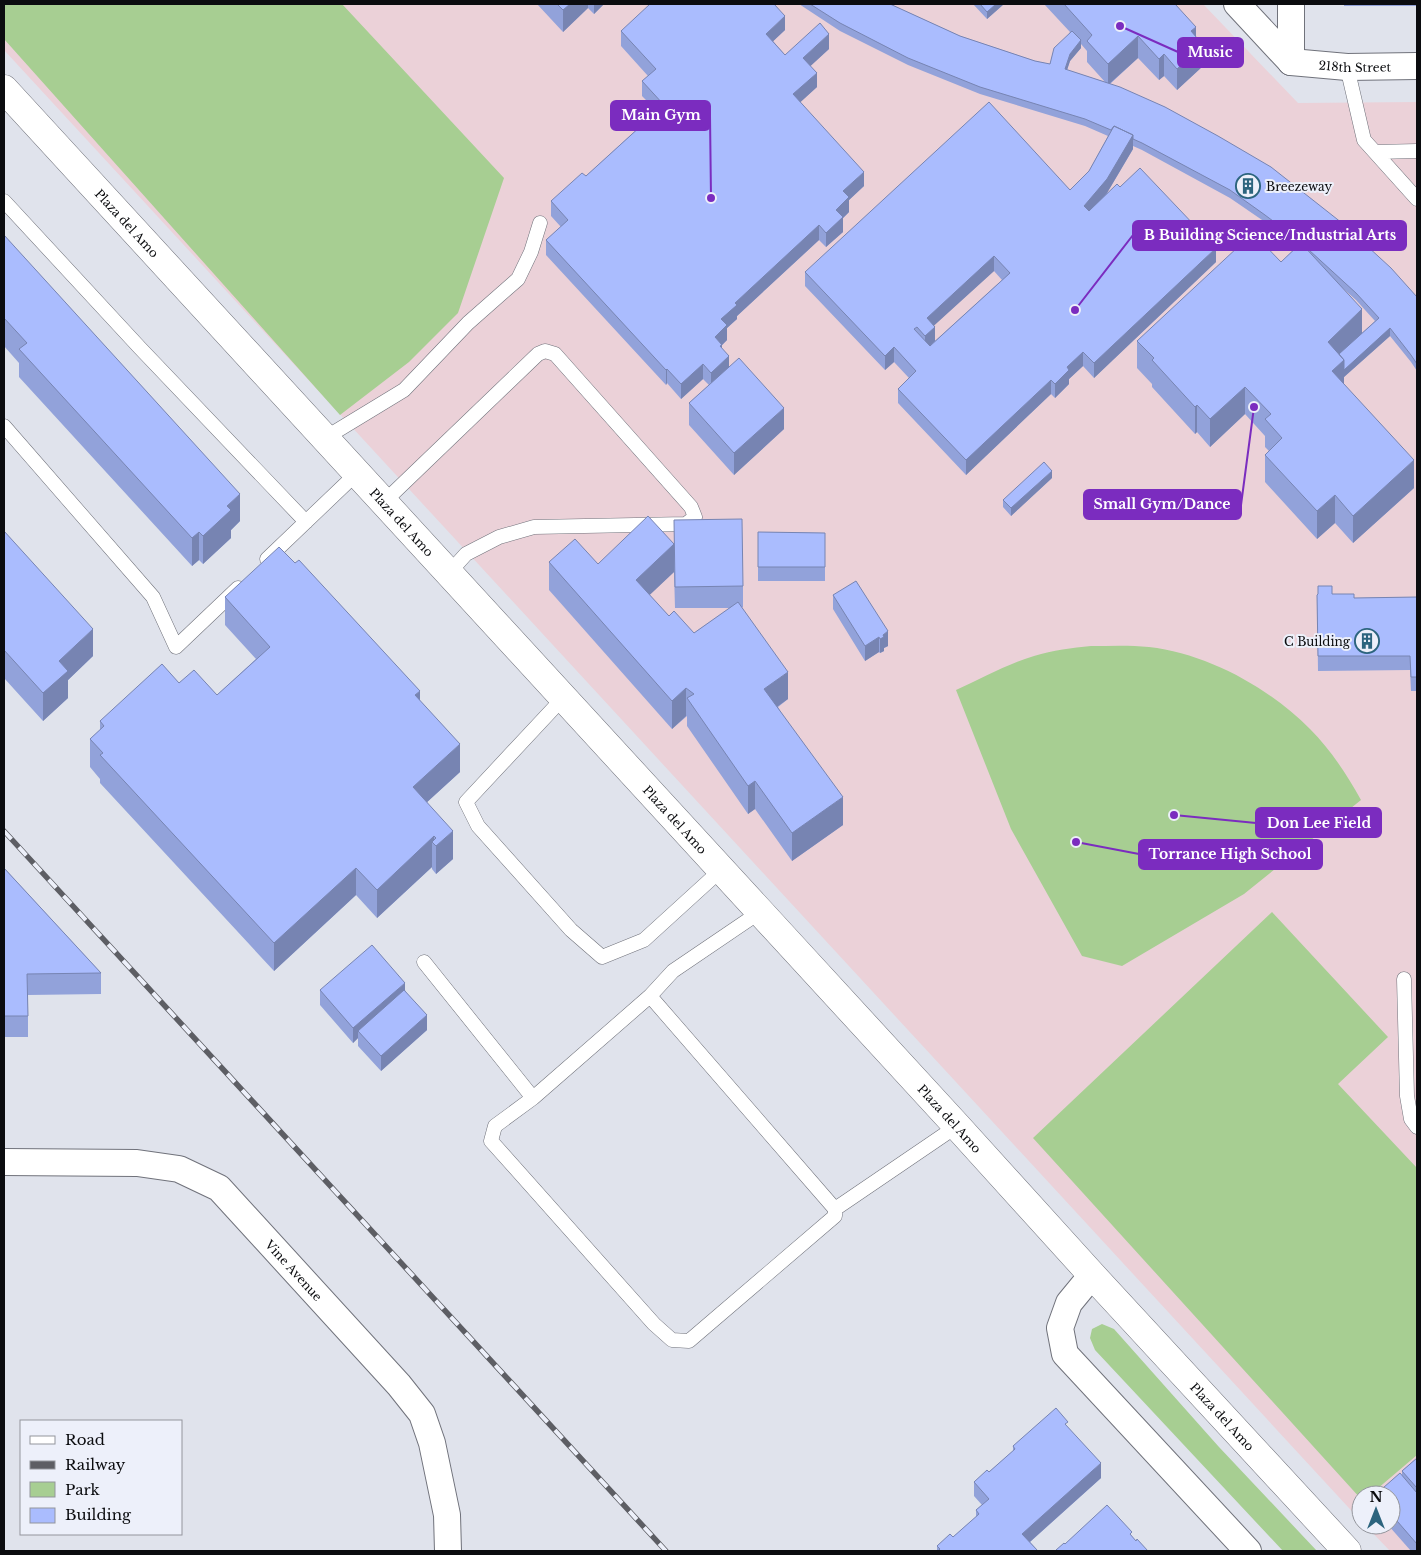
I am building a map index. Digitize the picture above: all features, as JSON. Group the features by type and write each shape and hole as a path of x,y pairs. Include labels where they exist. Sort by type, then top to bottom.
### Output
{"main road":[{"name":"Plaza del Amo","path":"6,96 326,438 1347,1551"}],"street":[{"path":"1237,4 1291,62"},
{"path":"1291,4 1291,62"},
{"name":"218th Street","path":"1291,62 1346,66 1417,66"},
{"name":"Vine Avenue","path":"4,1162 137,1162 179,1169 219,1188 398,1385 422,1414 432,1443 447,1515 448,1551"},
{"path":"1092,1275 1068,1303 1060,1328 1065,1354 1248,1551"}],"lane":[{"path":"1346,66 1364,140 1417,199"},
{"path":"1376,152 1417,151"},
{"path":"4,202 306,522"},
{"path":"326,438 404,390 468,323 518,279 531,252 540,223"},
{"path":"384,502 538,354 545,351 555,354 692,506 695,517 686,524 534,526 499,537 466,554 449,572"},
{"path":"4,426 153,597 176,647 244,581"},
{"path":"258,568 357,473"},
{"path":"564,697 466,802 478,826 572,930 602,957 644,940 722,869"},
{"path":"650,996 834,1209 835,1216 689,1341 672,1340 654,1324 491,1141 496,1126 533,1098 650,996 673,971 760,912"},
{"path":"424,962 533,1098"},
{"path":"1404,979 1407,1096 1411,1119 1417,1127"},
{"path":"834,1209 958,1126"}],"shaded area":[{"path":"4,4 1203,4 1298,103 1417,102 1417,1551 1390,1551 1375,1535 1401,1535 1401,1485 1351,1485 1351,1510 4,50"}],"green space":[{"path":"4,4 342,4 504,178 458,313 409,362 340,415 4,39"},
{"path":"1091,646 1142,646 1171,651 1215,665 1256,686 1275,699 1318,737 1338,763 1361,800 1244,894 1122,966 1082,956 1011,829 956,690 1024,659 1055,651"},
{"path":"1272,912 1388,1037 1338,1084 1417,1168 1417,1455 1382,1485 1351,1485 1351,1488 1033,1138"},
{"path":"1102,1324 1114,1329 1219,1447 1317,1551 1283,1551 1095,1350 1090,1338 1092,1329"}],"building":[{"path":"557,4 570,4 563,10"},
{"path":"650,4 774,4 785,16 766,34 785,55 820,23 829,34 803,58 817,73 793,94 864,172 843,191 849,197 836,210 843,217 826,233 819,225 735,303 737,305 721,319 727,325 715,337 729,356 711,373 703,364 681,384 546,240 568,220 551,201 582,173 586,176 664,105 642,81 656,69 621,31"},
{"name":"Breezeway","path":"810,4 890,4 960,36 1035,61 1050,64 1054,48 1072,31 1081,40 1070,54 1065,69 1120,87 1165,107 1271,167 1342,223 1391,268 1417,297 1417,364 1390,328 1344,370 1344,360 1339,354 1379,318 1356,293 1297,239 1230,190 1133,139 1133,135 1114,126 1111,130 1085,119 980,87 908,58 840,23"},
{"path":"980,4 996,4 987,12"},
{"path":"1064,4 1175,4 1196,27 1191,31 1203,45 1177,69 1164,54 1159,59 1138,36 1108,64 1087,41 1092,35"},
{"path":"989,102 1070,190 1089,171 1114,126 1133,135 1107,179 1084,206 1089,211 1117,184 1120,187 1140,168 1216,248 1094,363 1083,352 1067,367 1069,370 1055,384 1051,380 966,460 898,389 916,371 894,347 885,356 805,272","holes":["994,256 1010,273 930,346 914,329 917,327 925,336 935,327 927,318"]},
{"path":"1253,233 1281,262 1301,243 1362,309 1328,342 1344,360 1332,371 1414,460 1353,516 1335,495 1317,511 1265,455 1282,438 1265,419 1271,414 1245,387 1210,419 1197,405 1195,407 1152,360 1154,358 1137,341"},
{"path":"4,235 240,494 227,506 231,510 203,536 199,532 192,538 19,349 27,343 4,318"},
{"path":"739,358 784,408 734,453 689,403"},
{"path":"1044,462 1052,471 1011,508 1003,500"},
{"path":"648,516 674,544 636,580 669,616 674,611 694,633 738,602 788,672 764,689 843,797 792,833 755,781 748,786 687,698 694,694 686,688 672,701 549,562 575,539 598,564"},
{"path":"742,519 743,586 675,587 674,520"},
{"path":"4,531 93,629 59,661 68,671 43,693 4,650"},
{"path":"758,532 825,533 825,567 758,567"},
{"path":"279,547 295,563 299,560 420,691 415,695 460,744 413,787 453,831 436,846 432,842 436,838 434,836 377,890 356,868 274,943 100,755 103,753 90,739 104,726 100,721 162,664 179,683 194,670 217,695 270,647 225,597"},
{"path":"856,581 888,631 883,635 884,637 880,639 879,637 865,646 833,595"},
{"name":"C Building","path":"1318,586 1332,586 1332,594 1354,594 1354,598 1417,597 1417,677 1411,677 1410,656 1318,656"},
{"path":"4,868 101,973 27,974 28,1016 4,1016"},
{"path":"372,945 405,983 353,1028 320,990"},
{"path":"404,990 427,1015 381,1056 358,1031"},
{"path":"1056,1408 1068,1422 1065,1424 1101,1463 1022,1534 1038,1551 938,1551 940,1549 937,1546 950,1534 953,1537 979,1514 976,1510 989,1499 974,1482 987,1470 989,1472 1015,1449 1013,1446"},
{"path":"1417,1458 1417,1488 1402,1471"},
{"path":"1400,1473 1417,1493 1417,1544 1401,1526 1401,1485 1386,1485"},
{"path":"1107,1505 1132,1532 1130,1534 1136,1541 1137,1539 1148,1551 1056,1550 1065,1544"}],"railway":[{"path":"4,831 666,1551"}],"place":[{"name":"Music","path":"1120,26"},
{"name":"Breezeway","path":"1248,186"},
{"name":"Main Gym","path":"711,198"},
{"name":"B Building Science/Industrial Arts","path":"1075,310"},
{"name":"Small Gym/Dance","path":"1254,407"},
{"name":"C Building","path":"1367,641"},
{"name":"Don Lee Field","path":"1174,815"},
{"name":"Torrance High School","path":"1076,842"}]}
